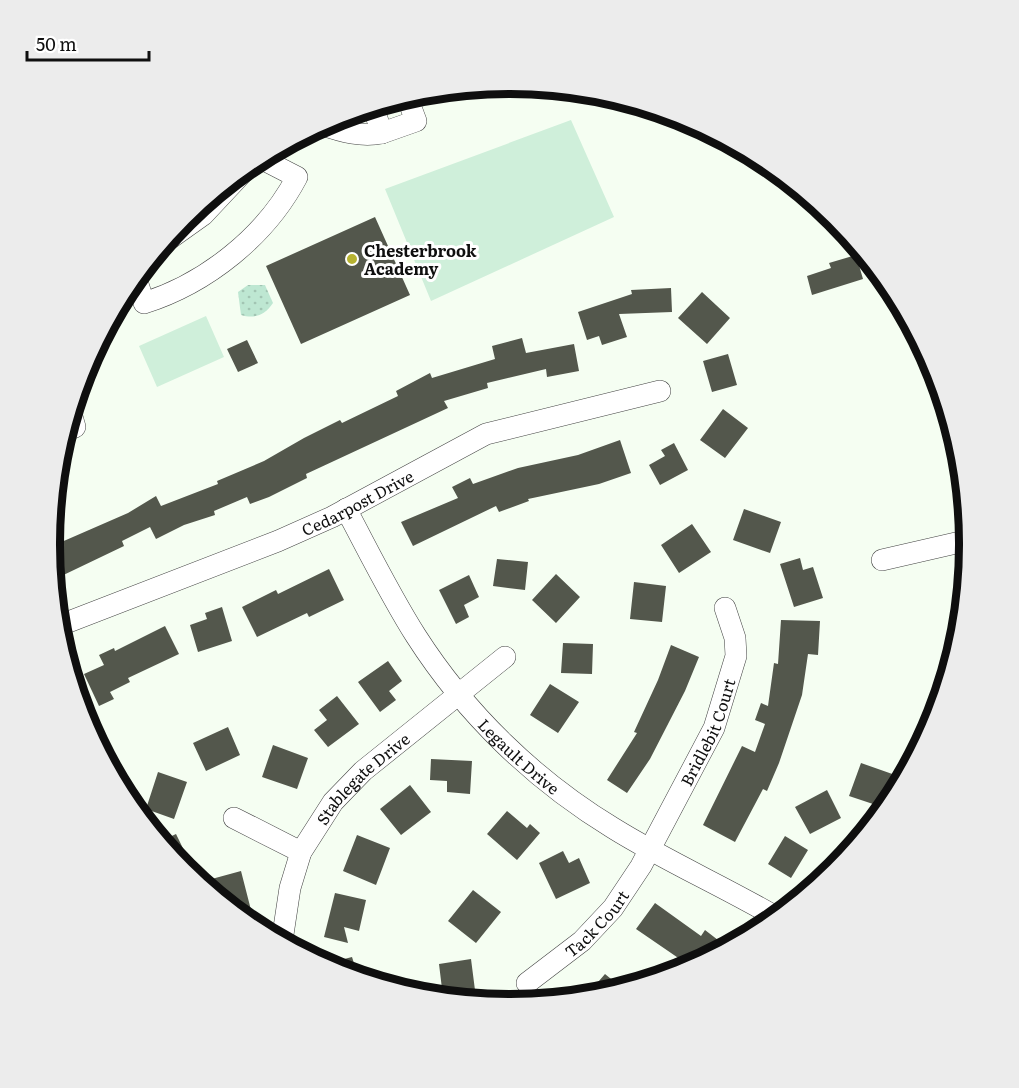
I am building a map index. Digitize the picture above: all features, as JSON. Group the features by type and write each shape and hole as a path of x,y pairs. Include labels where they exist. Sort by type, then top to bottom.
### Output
{"street":[{"path":"336,130 368,136 382,133 416,121 410,106"},
{"path":"376,115 382,133"},
{"path":"139,290 144,303 167,296 230,257 263,227 287,196 297,177 271,164"},
{"name":"Cedarpost Drive","path":"67,622 278,541 346,509 486,434 660,391"},
{"name":"Legault Drive","path":"346,509 394,600 417,638 481,721 537,773 574,803 649,850 767,912"},
{"path":"882,560 959,542"},
{"name":"Bridlebit Court","path":"649,850 714,728 725,698 736,657 735,638 724,608"},
{"name":"Stablegate Drive","path":"283,932 290,888 301,852 346,787 505,657"},
{"path":"234,818 301,852"},
{"name":"Tack Court","path":"527,983 561,959 598,925 624,891 649,850"}],"green space":[{"path":"571,120 614,217 431,301 385,189"},
{"path":"248,285 265,285 273,303 259,315 241,315 238,292"},
{"path":"206,316 224,357 157,387 139,346"}],"building":[{"path":"375,217 410,295 301,344 266,266"},
{"path":"854,256 858,260 863,279 812,295 807,276 831,268 829,263"},
{"path":"671,288 672,312 619,314 627,337 602,345 599,336 587,340 578,312 632,294 631,290"},
{"path":"702,292 730,318 707,344 678,318"},
{"path":"522,338 526,353 574,344 579,371 547,377 546,369 487,383 488,388 444,401 448,408 306,474 307,478 269,497 250,504 247,497 214,511 215,515 184,525 156,539 150,527 122,541 124,546 61,576 60,543 128,513 156,496 161,506 218,484 217,481 264,461 340,420 342,423 398,396 396,391 430,373 432,378 495,359 492,346"},
{"path":"247,340 258,363 238,372 227,349"},
{"path":"728,354 737,385 712,392 703,361"},
{"path":"723,409 748,428 725,458 700,440"},
{"path":"620,440 631,473 599,484 528,499 529,501 499,512 496,506 413,546 401,522 458,498 452,487 470,478 473,484 518,468 578,455"},
{"path":"674,443 688,470 660,485 649,465 665,456 661,450"},
{"path":"744,509 781,522 770,553 733,540"},
{"path":"692,524 711,552 679,573 661,545"},
{"path":"800,558 803,570 813,567 823,598 794,607 780,564"},
{"path":"497,559 528,562 525,590 493,586"},
{"path":"329,569 344,600 309,617 307,613 257,637 242,607 276,590 278,594"},
{"path":"556,574 580,597 556,623 532,600"},
{"path":"469,575 479,597 464,605 469,617 456,624 439,590"},
{"path":"634,582 666,586 662,622 630,619"},
{"path":"222,607 232,641 198,652 190,625 207,619 205,613"},
{"path":"781,620 820,621 818,655 808,654 802,695 779,763 767,791 763,789 735,842 703,825 742,746 755,752 765,724 755,720 761,703 768,706 774,663 778,664"},
{"path":"165,626 179,654 128,678 130,682 110,692 114,699 99,706 84,674 104,665 99,655 114,648 115,651"},
{"path":"563,643 593,644 592,674 561,673"},
{"path":"671,645 699,657 685,691 650,759 627,793 607,780 637,733 634,732"},
{"path":"388,661 402,681 389,691 396,700 380,712 358,682"},
{"path":"550,684 579,702 558,733 530,715"},
{"path":"337,696 359,724 328,747 314,730 327,720 319,710"},
{"path":"228,727 240,755 206,771 193,743"},
{"path":"273,745 308,758 297,789 262,777"},
{"path":"431,759 472,761 470,794 447,792 447,781 430,780"},
{"path":"861,763 895,775 875,805 849,796"},
{"path":"158,772 187,782 174,819 146,808"},
{"path":"410,785 431,812 401,835 380,809"},
{"path":"827,790 841,818 810,834 795,807"},
{"path":"507,811 527,828 530,824 540,833 517,860 487,834"},
{"path":"176,834 187,856 172,840 169,837"},
{"path":"357,835 390,848 376,885 343,871"},
{"path":"785,836 808,850 791,878 768,864"},
{"path":"563,851 569,863 579,858 590,883 556,899 539,863"},
{"path":"241,871 251,910 236,901 210,879"},
{"path":"473,890 501,912 476,943 448,921"},
{"path":"335,893 366,900 359,931 344,927 348,943 324,937"},
{"path":"655,903 701,936 705,930 719,941 681,960 636,929"},
{"path":"352,957 355,966 340,960"},
{"path":"471,959 475,993 442,988 439,964"},
{"path":"605,974 614,981 597,985"}],"place":[{"name":"Chesterbrook Academy","path":"352,259"}]}
